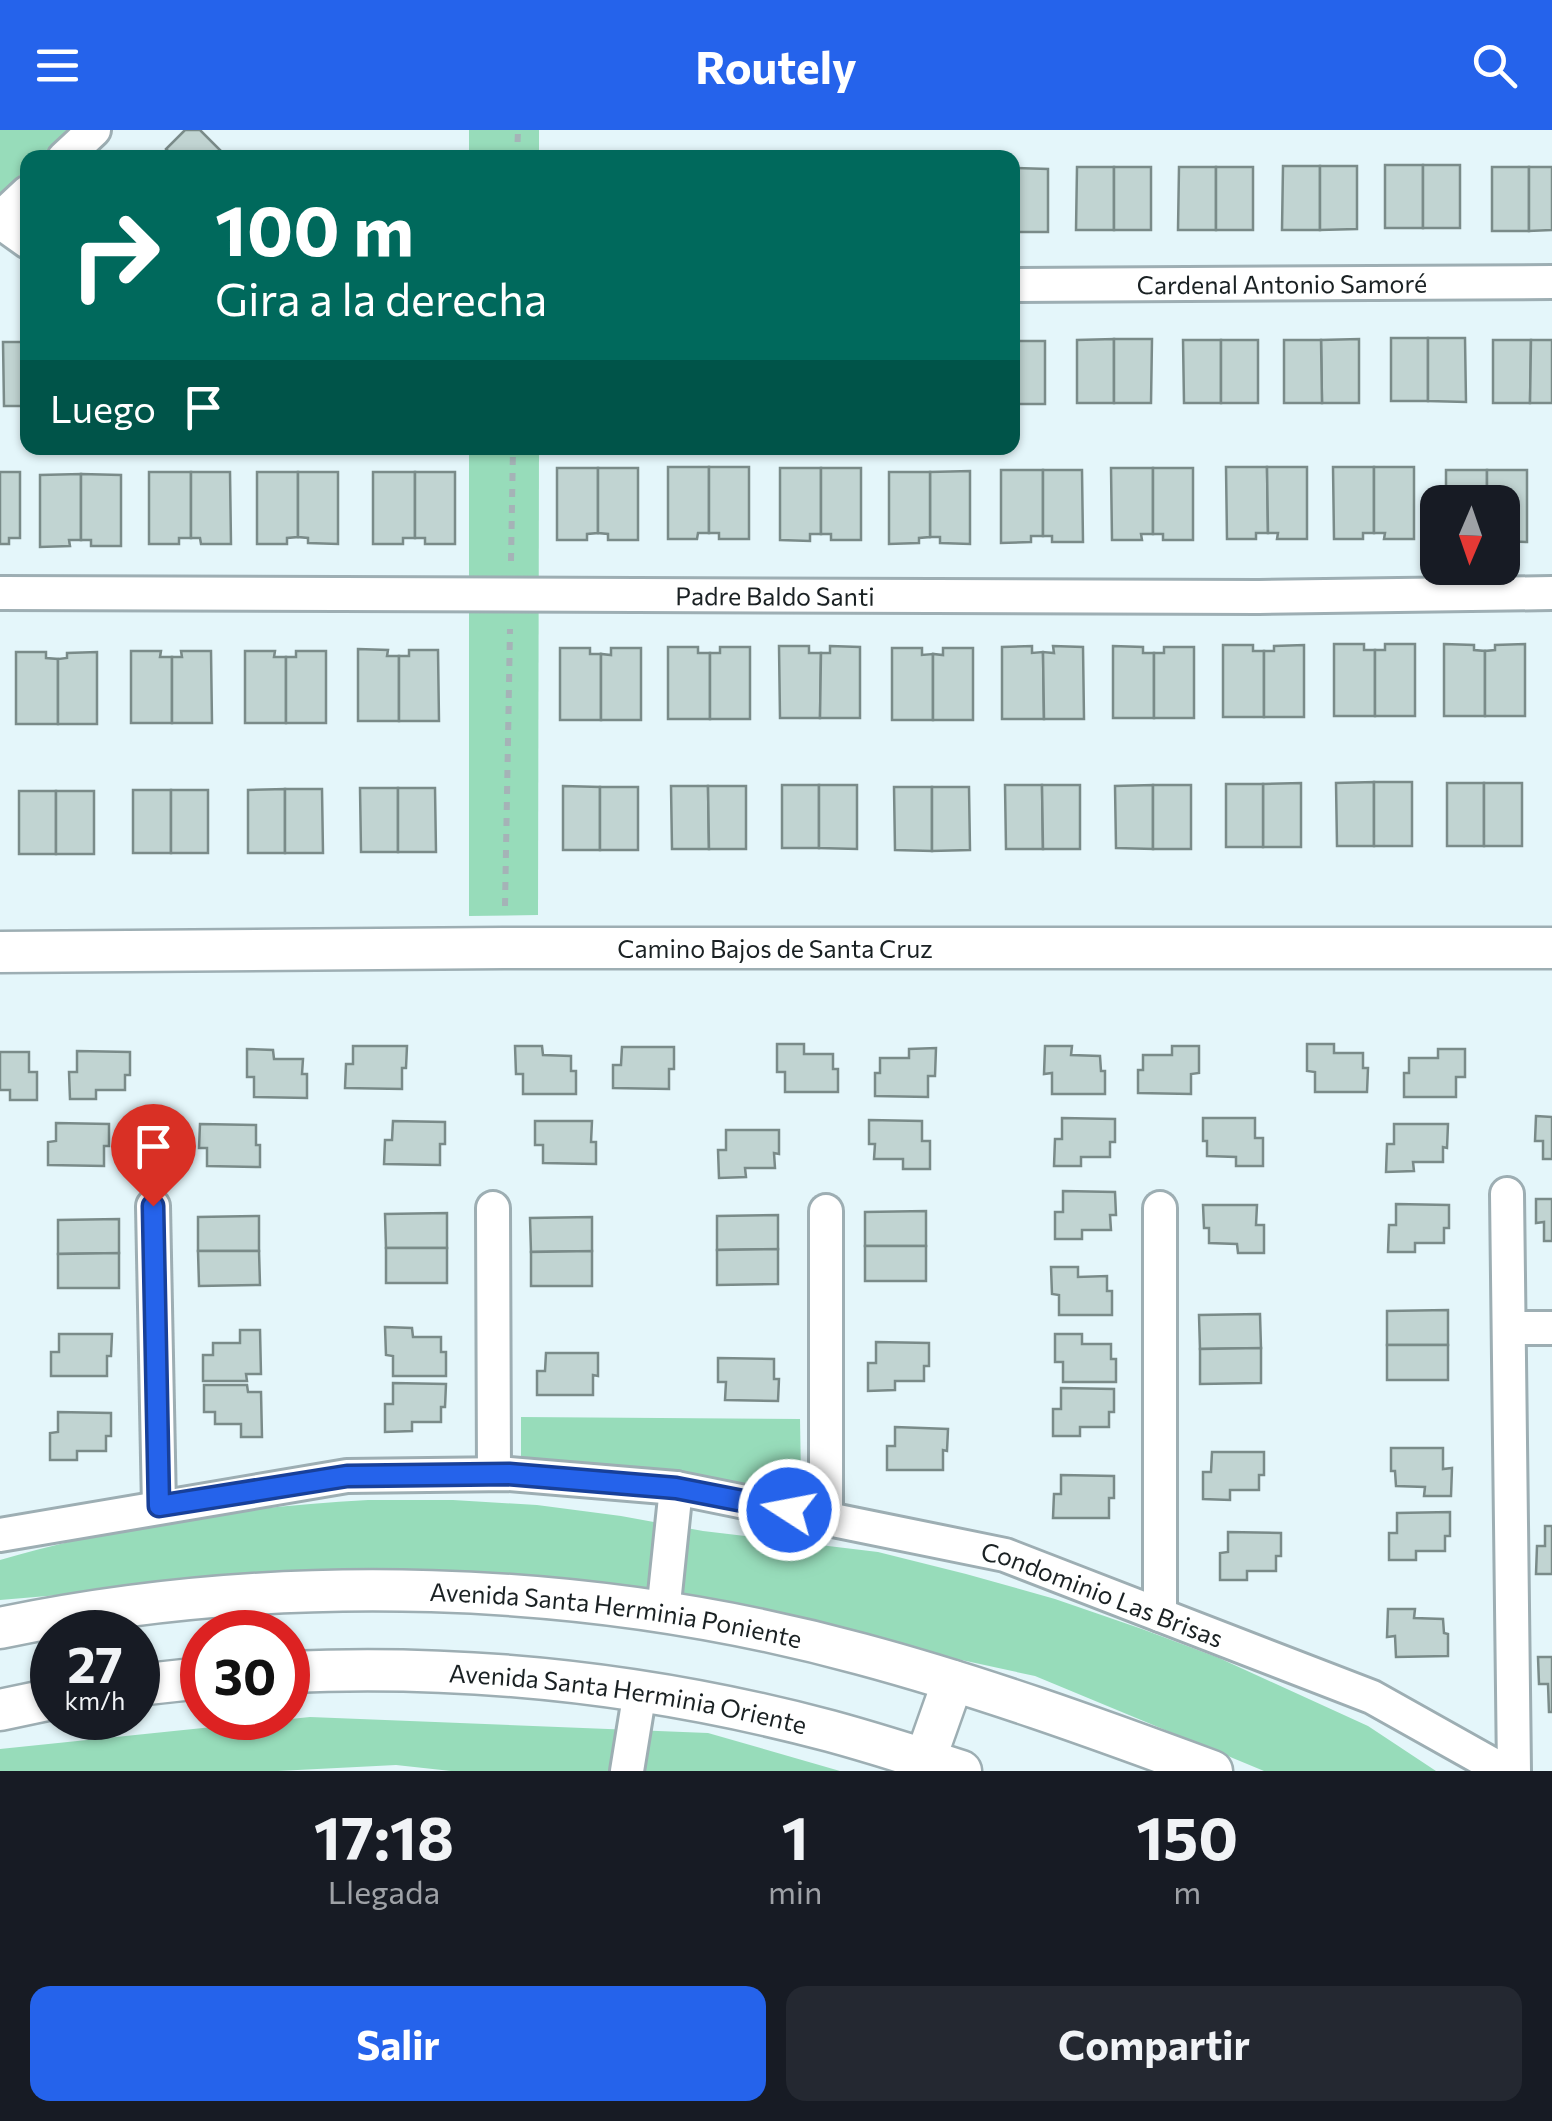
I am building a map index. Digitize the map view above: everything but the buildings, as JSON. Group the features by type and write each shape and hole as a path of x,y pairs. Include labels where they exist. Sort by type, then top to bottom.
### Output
{"street":[{"path":"73,150 94,130"},
{"path":"20,200 0,220 20,236"},
{"name":"Cardenal Antonio Samoré","path":"1020,285 1552,282"},
{"name":"Padre Baldo Santi","path":"0,592 1259,597 1552,593"},
{"name":"Camino Bajos de Santa Cruz","path":"0,952 1552,948"},
{"path":"1507,1194 1514,1771"},
{"path":"153,1206 159,1506"},
{"path":"493,1208 494,1474"},
{"path":"1160,1208 1160,1615"},
{"path":"826,1211 826,1518"},
{"path":"1508,1328 1552,1328"},
{"name":"Condominio Las Brisas","path":"0,1535 347,1476 494,1474 676,1488 1005,1555 1372,1698 1504,1771"},
{"path":"664,1613 676,1488"},
{"name":"Avenida Santa Herminia Poniente","path":"0,1628 138,1605 349,1591 454,1592 664,1613 762,1630 953,1680 1062,1715 1212,1771"},
{"name":"Avenida Santa Herminia Oriente","path":"310,1671 442,1671 640,1691 831,1731 943,1765"},
{"path":"943,1765 953,1680"},
{"path":"627,1771 640,1691"},
{"path":"0,1710 30,1704"}],"path":[{"path":"504,948 513,455"}],"green space":[{"path":"0,130 68,130 47,150 20,150 20,175 0,194"},
{"path":"469,130 539,130 539,150 469,150"},
{"path":"469,455 539,455 538,915 469,916"},
{"path":"521,1417 800,1419 801,1477 796,1488 779,1492 538,1466 521,1459"},
{"path":"368,1500 537,1505 703,1531 878,1552 966,1574 1055,1599 1219,1658 1368,1726 1436,1771 1264,1771 1035,1676 689,1601 377,1568 0,1600 0,1560 182,1520 274,1507"},
{"path":"310,1717 708,1733 840,1771 451,1771 396,1765 278,1771 0,1771 0,1749 87,1740 160,1740 160,1732 180,1730 180,1740 310,1740"}],"route":[{"path":"153,1206 159,1506 347,1476 509,1474 676,1488 789,1510"}]}
